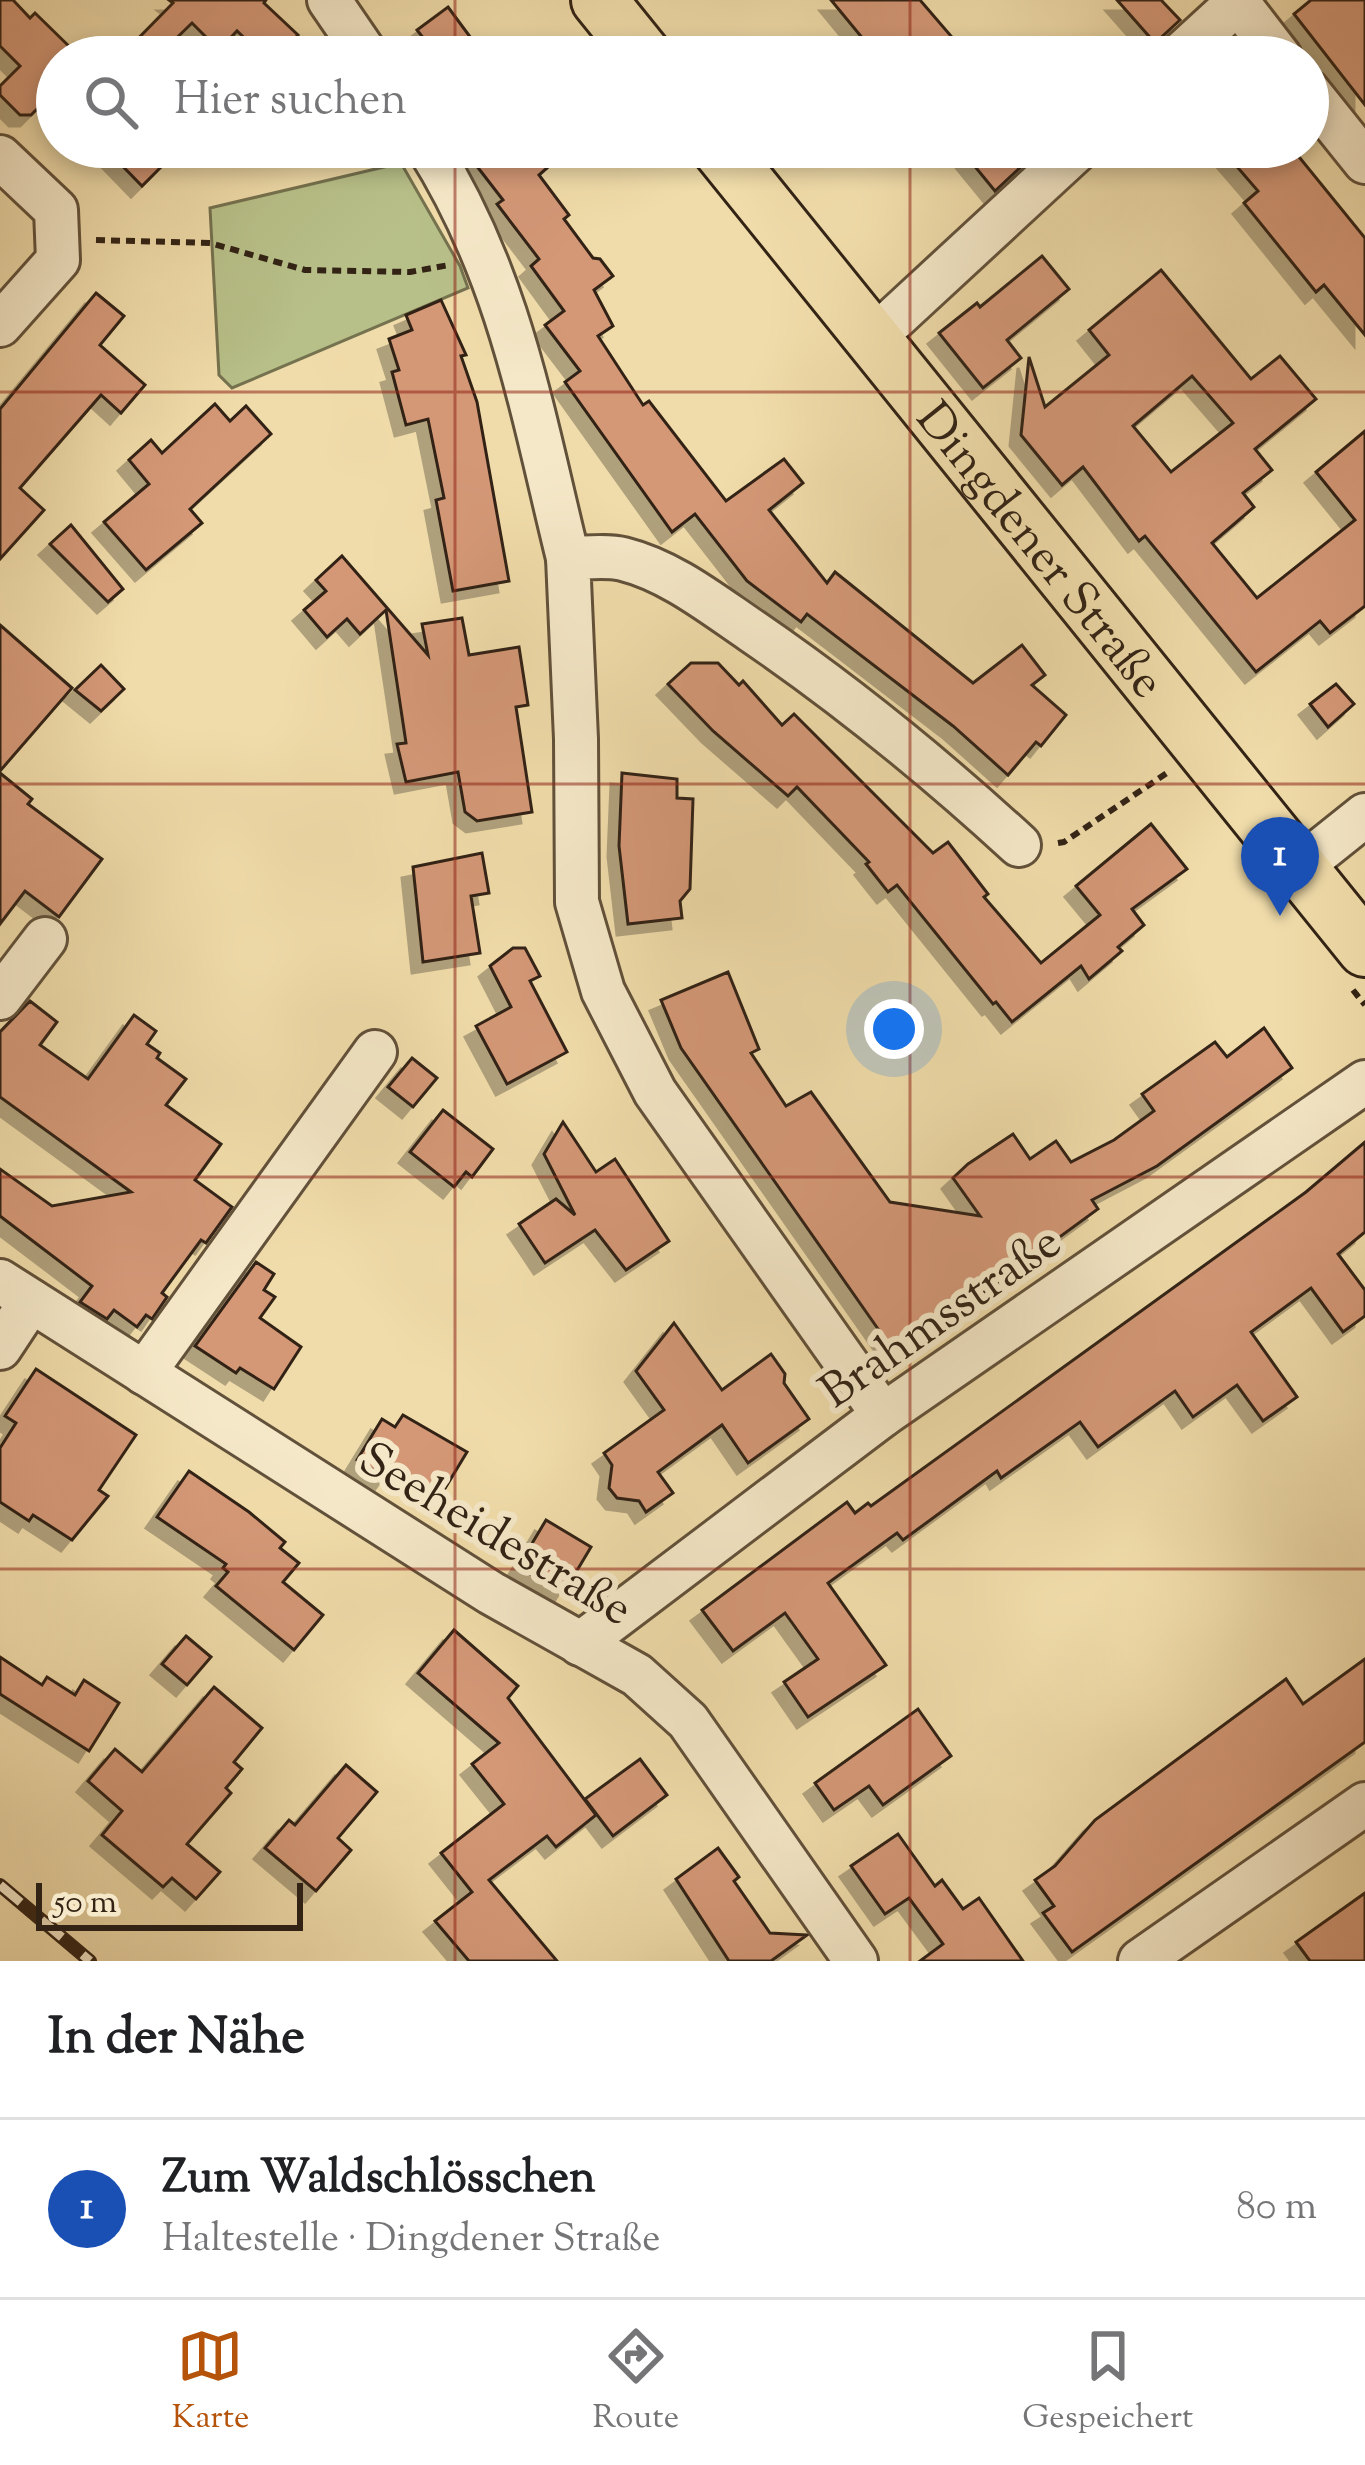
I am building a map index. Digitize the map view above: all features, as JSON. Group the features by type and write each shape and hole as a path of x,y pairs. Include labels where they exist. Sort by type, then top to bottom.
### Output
{"main road":[{"path":"599,0 628,36"},
{"name":"Dingdener Straße","path":"735,168 1365,949"}],"street":[{"path":"329,0 354,36"},
{"path":"1200,36 1238,1 1264,36"},
{"path":"1329,117 1365,162"},
{"path":"0,157 56,210 58,260 0,325"},
{"path":"441,168 484,250 516,343 568,558 578,902 603,991 655,1092 883,1415"},
{"path":"894,319 1058,168"},
{"path":"568,558 620,558 664,575 704,599 862,709 1019,844"},
{"path":"1300,867 1365,814"},
{"path":"0,998 45,939"},
{"path":"144,1372 375,1052"},
{"name":"Brahmsstraße","path":"580,1643 883,1415 1365,1082"},
{"path":"0,1348 15,1291"},
{"name":"Seeheidestraße","path":"15,1291 491,1593 637,1675 688,1721 856,1961"},
{"path":"1140,1961 1365,1804"}],"path":[{"path":"57,232 109,243 181,239 210,243 305,270 410,272 451,264 484,250"},
{"path":"1019,844 1064,842 1175,767"}],"green space":[{"path":"380,168 404,168 468,288 232,388 219,375 210,208"}],"building":[{"path":"0,0 13,0 30,18 35,13 59,36 36,36 36,110 31,115 20,115 0,95 0,86 20,66 0,46"},
{"path":"169,0 266,0 298,35 242,36 237,31 232,36 205,36 192,23 179,36 141,36 173,3"},
{"path":"831,0 920,0 951,36 861,36"},
{"path":"1117,0 1161,0 1180,20 1163,36 1149,36"},
{"path":"1311,0 1365,0 1365,105 1329,59 1329,36 1311,36 1294,14"},
{"path":"448,7 469,36 422,36 417,30"},
{"path":"124,168 160,168 142,186"},
{"path":"478,168 547,168 539,175 569,215 564,219 613,276 594,290 613,326 598,336 643,405 649,401 726,501 784,459 803,483 769,510 827,583 835,572 973,683 1022,645 1045,675 1032,685 1066,715 1041,746 1036,742 1008,775 953,726 807,614 801,622 747,581 695,514 672,532 565,382 580,371 545,325 564,311 531,266 539,259 497,204 503,200"},
{"path":"976,168 1020,168 995,191"},
{"path":"1238,168 1308,168 1365,238 1365,335 1324,285 1316,292 1244,203 1258,191"},
{"path":"1042,256 1069,289 1007,340 1021,358 983,388 939,333 977,303 980,307"},
{"path":"1161,270 1251,379 1280,356 1316,399 1255,449 1272,470 1243,493 1254,507 1212,543 1257,598 1355,520 1316,472 1365,431 1365,606 1330,633 1320,621 1256,672 1145,536 1139,541 1083,467 1062,485 1021,435 1029,357 1045,407 1109,355 1089,330","holes":["1192,376 1233,423 1171,472 1133,426"]},
{"path":"96,293 124,316 100,345 145,385 121,413 101,395 20,488 44,510 0,559 0,409"},
{"path":"441,300 466,355 461,356 477,402 509,581 453,591 436,500 444,498 428,419 406,425 392,372 399,370 389,339 412,330 406,315"},
{"path":"215,404 230,421 246,406 271,434 190,509 202,523 146,570 104,522 149,484 129,460 151,440 162,453"},
{"path":"71,525 123,589 108,602 50,544"},
{"path":"342,556 428,655 422,624 462,618 469,655 519,647 528,705 516,707 532,812 477,821 465,812 458,772 406,782 397,744 406,743 386,610 360,634 347,619 327,637 304,610 326,591 316,580"},
{"path":"0,625 72,688 0,771"},
{"path":"691,663 718,663 739,685 743,681 782,725 794,714 933,853 948,842 988,894 984,897 1041,963 1100,915 1076,886 1151,824 1187,869 1132,909 1144,925 1118,947 1122,951 1089,979 1081,966 1012,1022 897,885 888,892 866,864 869,862 797,787 788,796 713,731 668,684"},
{"path":"101,665 124,689 101,711 75,690"},
{"path":"1336,684 1354,704 1328,727 1310,704"},
{"path":"0,773 32,799 28,804 102,859 59,917 25,891 0,924"},
{"path":"622,773 677,779 677,798 693,799 690,889 680,901 682,918 628,924 619,846"},
{"path":"482,853 489,893 471,896 480,953 423,962 413,867"},
{"path":"513,948 525,948 540,976 530,981 567,1052 507,1084 476,1026 511,1007 490,966"},
{"path":"728,972 759,1049 751,1053 786,1106 811,1092 890,1202 980,1216 953,1178 968,1164 1013,1134 1030,1159 1056,1141 1071,1162 1114,1140 1154,1111 1142,1094 1215,1042 1227,1057 1264,1028 1292,1068 1157,1166 1092,1200 1098,1209 897,1356 681,1048 661,1000"},
{"path":"30,1001 57,1022 40,1045 88,1079 134,1015 156,1031 147,1044 160,1053 157,1058 186,1079 166,1105 221,1144 195,1180 232,1207 162,1293 167,1297 152,1319 146,1315 137,1327 114,1310 107,1319 80,1302 92,1286 0,1216 0,1169 52,1206 131,1192 0,1097 0,1032"},
{"path":"412,1058 437,1078 413,1107 388,1087"},
{"path":"443,1110 493,1149 472,1177 466,1172 454,1187 410,1152"},
{"path":"563,1122 596,1172 615,1159 669,1241 626,1270 595,1230 545,1263 519,1224 556,1199 575,1215 544,1154"},
{"path":"1365,1142 1365,1232 1338,1254 1365,1290 1365,1316 1343,1332 1311,1288 1251,1332 1297,1397 1263,1421 1237,1385 1193,1417 1175,1391 1098,1447 1080,1422 1001,1478 997,1471 903,1540 897,1533 828,1583 886,1665 808,1717 784,1682 818,1659 785,1613 733,1651 702,1610 847,1502 855,1513 868,1503 871,1506 1306,1192"},
{"path":"256,1262 274,1274 264,1290 275,1297 260,1318 301,1347 274,1389 240,1368 236,1373 195,1346"},
{"path":"674,1323 722,1390 771,1354 809,1419 748,1463 722,1425 658,1472 673,1493 646,1512 639,1501 617,1498 609,1488 612,1465 604,1453 664,1410 636,1371"},
{"path":"36,1369 136,1435 99,1490 108,1496 72,1540 33,1515 29,1521 0,1502 0,1448 16,1423 5,1416"},
{"path":"403,1415 467,1452 438,1500 391,1471 386,1478 357,1460 382,1419 395,1427"},
{"path":"189,1471 285,1542 280,1548 299,1563 283,1582 323,1615 294,1650 216,1586 228,1572 223,1568 226,1564 157,1517"},
{"path":"546,1520 591,1547 563,1594 518,1567"},
{"path":"454,1630 518,1686 508,1698 596,1815 556,1847 547,1836 489,1880 557,1961 469,1961 435,1921 472,1892 441,1853 504,1804 472,1764 499,1743 418,1673"},
{"path":"186,1636 211,1657 187,1685 162,1664"},
{"path":"0,1657 42,1685 47,1677 75,1695 84,1680 119,1703 89,1751 0,1694"},
{"path":"1365,1659 1365,1742 1072,1952 1043,1913 1054,1906 1035,1880 1055,1866 1095,1820 1286,1679 1303,1704"},
{"path":"214,1687 262,1728 234,1762 242,1769 226,1788 231,1793 187,1844 220,1872 196,1899 172,1878 163,1887 102,1835 122,1811 88,1781 115,1749 142,1772"},
{"path":"918,1709 951,1756 883,1805 869,1786 834,1810 815,1783"},
{"path":"640,1759 667,1795 613,1836 585,1799"},
{"path":"346,1765 377,1792 338,1838 351,1850 316,1891 265,1848 289,1820 295,1825"},
{"path":"898,1834 935,1886 942,1880 963,1909 979,1898 1023,1961 920,1961 943,1944 909,1898 885,1914 851,1866"},
{"path":"718,1848 770,1933 807,1935 771,1961 729,1961 676,1879"},
{"path":"1365,1893 1365,1961 1310,1961 1296,1942"}],"railway":[{"path":"0,1885 90,1961"}],"place":[{"name":"Zum Waldschlösschen","path":"1280,916"}]}
